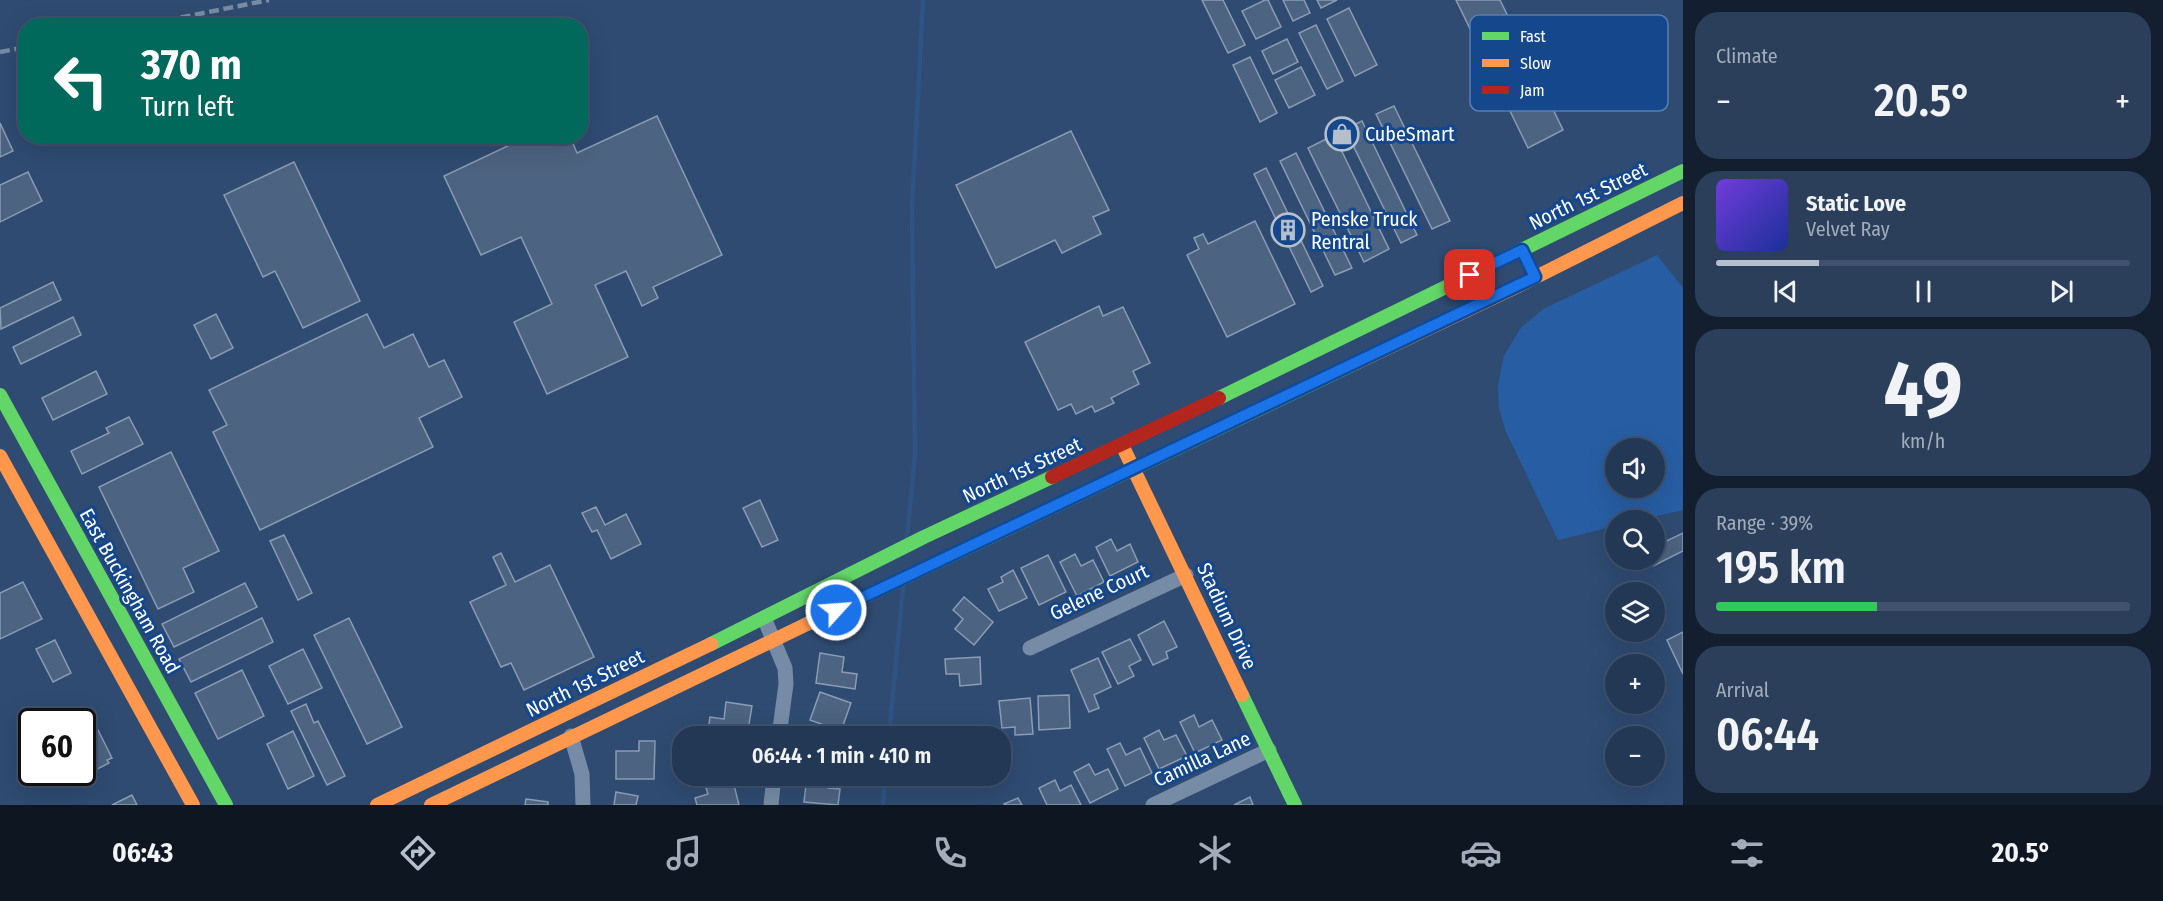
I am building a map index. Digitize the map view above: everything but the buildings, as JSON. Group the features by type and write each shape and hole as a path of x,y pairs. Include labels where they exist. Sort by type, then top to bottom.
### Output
{"main road":[{"name":"North 1st Street","path":"431,805 1133,468 1529,263 1683,171"},
{"name":"North 1st Street","path":"377,805 764,618 924,537 1122,445 1529,263 1683,203"},
{"name":"East Buckingham Road","path":"0,395 44,505 138,677 193,805"},
{"name":"Stadium Drive","path":"1122,445 1295,805"},
{"name":"East Buckingham Road","path":"0,456 44,505 138,677 226,805"},
{"path":"926,567 1013,507 1018,500 1019,493"},
{"path":"479,756 489,776"}],"street":[{"name":"Gelene Court","path":"1030,648 1186,575"},
{"path":"764,618 785,668 780,726"},
{"path":"571,736 582,774 583,805"},
{"name":"Camilla Lane","path":"1153,805 1269,750"},
{"path":"771,805 773,786"}],"shaded area":[{"path":"1657,255 1683,288 1683,510 1665,514 1665,510 1605,510 1605,528 1558,540 1506,432 1499,408 1498,385 1504,356 1520,329 1543,309"}],"waterway":[{"path":"907,537 915,454 912,208 923,0"},
{"path":"890,726 903,587"},
{"path":"883,805 884,786"}],"railway":[{"path":"178,18 269,0"},
{"path":"0,52 18,49"}],"traffic: fast":[{"path":"1219,398 1683,171"},
{"path":"807,624 1356,363"},
{"path":"0,395 226,805"},
{"path":"711,644 924,537 1052,477"},
{"path":"1242,695 1295,805"}],"traffic: slow":[{"path":"1356,363 1514,288 1683,203"},
{"path":"1122,445 1242,695"},
{"path":"0,456 193,805"},
{"path":"431,805 807,624"},
{"path":"377,805 711,644"}],"traffic: jam":[{"path":"1052,477 1219,398"}],"place":[{"name":"CubeSmart","path":"1342,134"},
{"name":"Penske Truck Rentral","path":"1288,230"}],"route":[{"path":"836,610 1535,277 1522,250 1470,275"}]}
